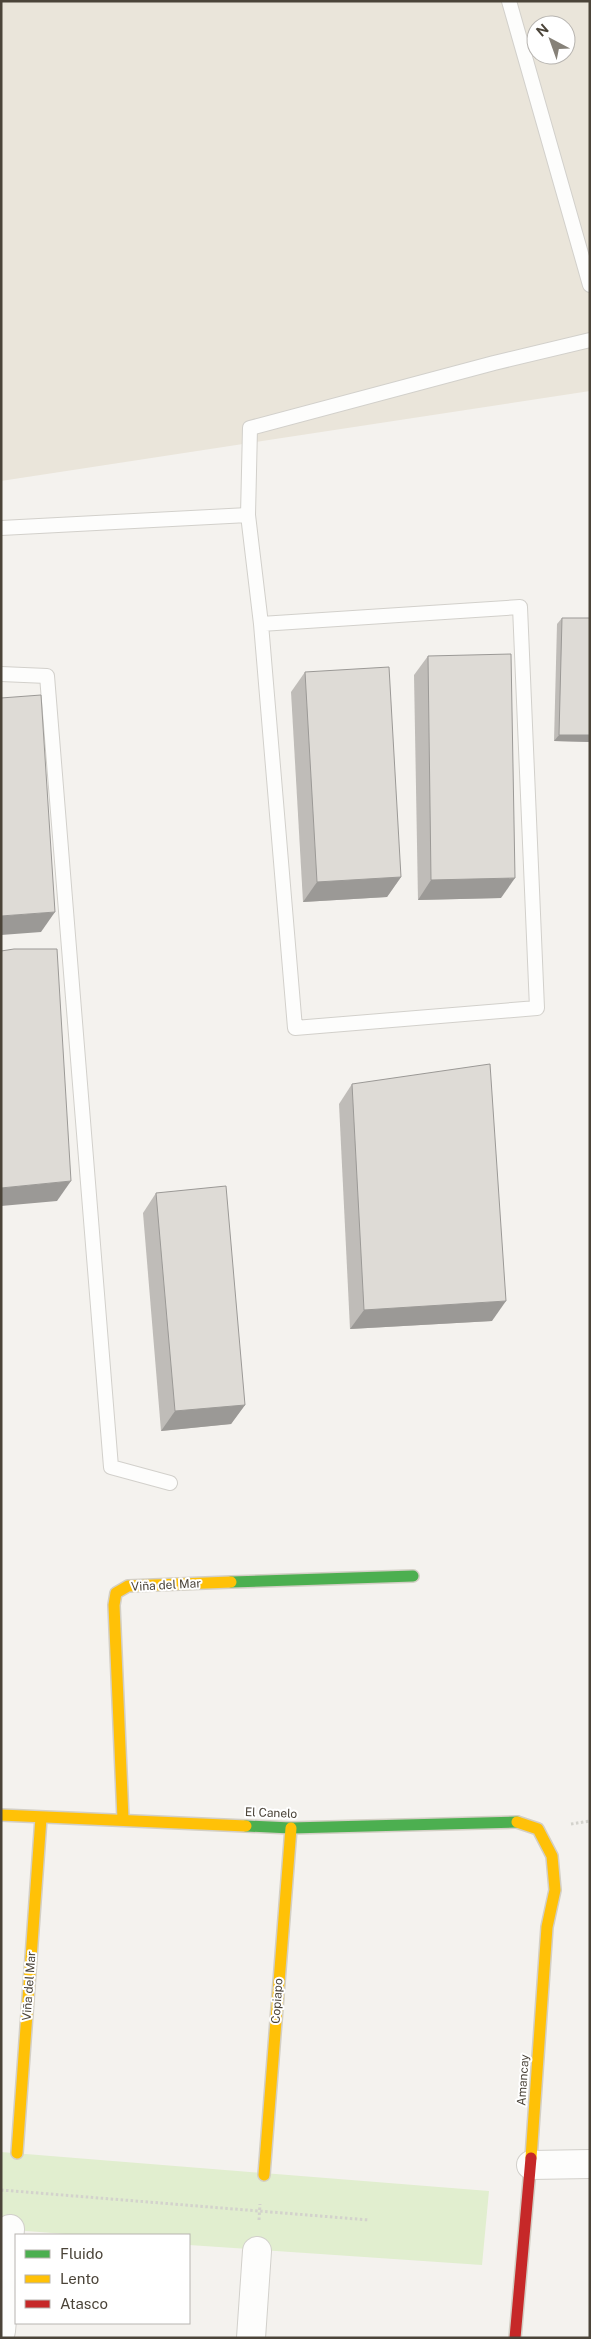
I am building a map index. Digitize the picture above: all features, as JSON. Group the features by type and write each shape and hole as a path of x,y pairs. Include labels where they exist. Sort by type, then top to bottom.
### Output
{"street":[{"name":"Viña del Mar","path":"123,1819 114,1605 116,1593 128,1586 413,1576"},
{"name":"El Canelo","path":"1,1815 291,1828 516,1822 538,1829"},
{"name":"Viña del Mar","path":"17,2153 42,1818"},
{"name":"Copiapo","path":"264,2174 291,1828"},
{"name":"Amancay","path":"515,2338 531,2165 547,1927 555,1890 552,1856 538,1829"},
{"path":"531,2165 590,2164"},
{"path":"1,2331 10,2230"},
{"path":"251,2338 257,2251"}],"lane":[{"path":"508,1 590,285"},
{"path":"261,624 520,607 537,1008 295,1028 261,624 248,515 250,428 494,362 590,340"},
{"path":"1,528 248,515"},
{"path":"1,674 47,676 65,959 111,1467 170,1483"}],"path":[{"path":"10,2230 17,2153"},
{"path":"257,2251 264,2174"},
{"path":"1,2190 369,2220"}],"shaded area":[{"path":"1,1 590,1 590,391 1,481"}],"green space":[{"path":"1,2152 489,2191 482,2265 190,2245 190,2234 65,2234 1,2229"}],"building":[{"path":"562,618 590,618 590,735 559,735"},
{"path":"511,654 515,878 431,880 428,656"},
{"path":"389,667 401,877 317,882 305,672"},
{"path":"41,695 55,912 1,916 1,698"},
{"path":"14,949 57,949 71,1181 1,1188 1,951"},
{"path":"490,1064 506,1301 364,1310 352,1084"},
{"path":"226,1186 245,1405 175,1411 156,1193"}],"traffic: fast":[{"path":"231,1582 413,1576"},
{"path":"246,1826 291,1828 517,1822"}],"traffic: slow":[{"path":"123,1819 114,1605 116,1593 128,1586 231,1582"},
{"path":"1,1815 246,1826"},
{"path":"17,2153 41,1818"},
{"path":"517,1822 538,1829 552,1856 555,1890 547,1927 531,2158"},
{"path":"264,2175 291,1828"}],"traffic: jam":[{"path":"515,2338 531,2158"}]}
